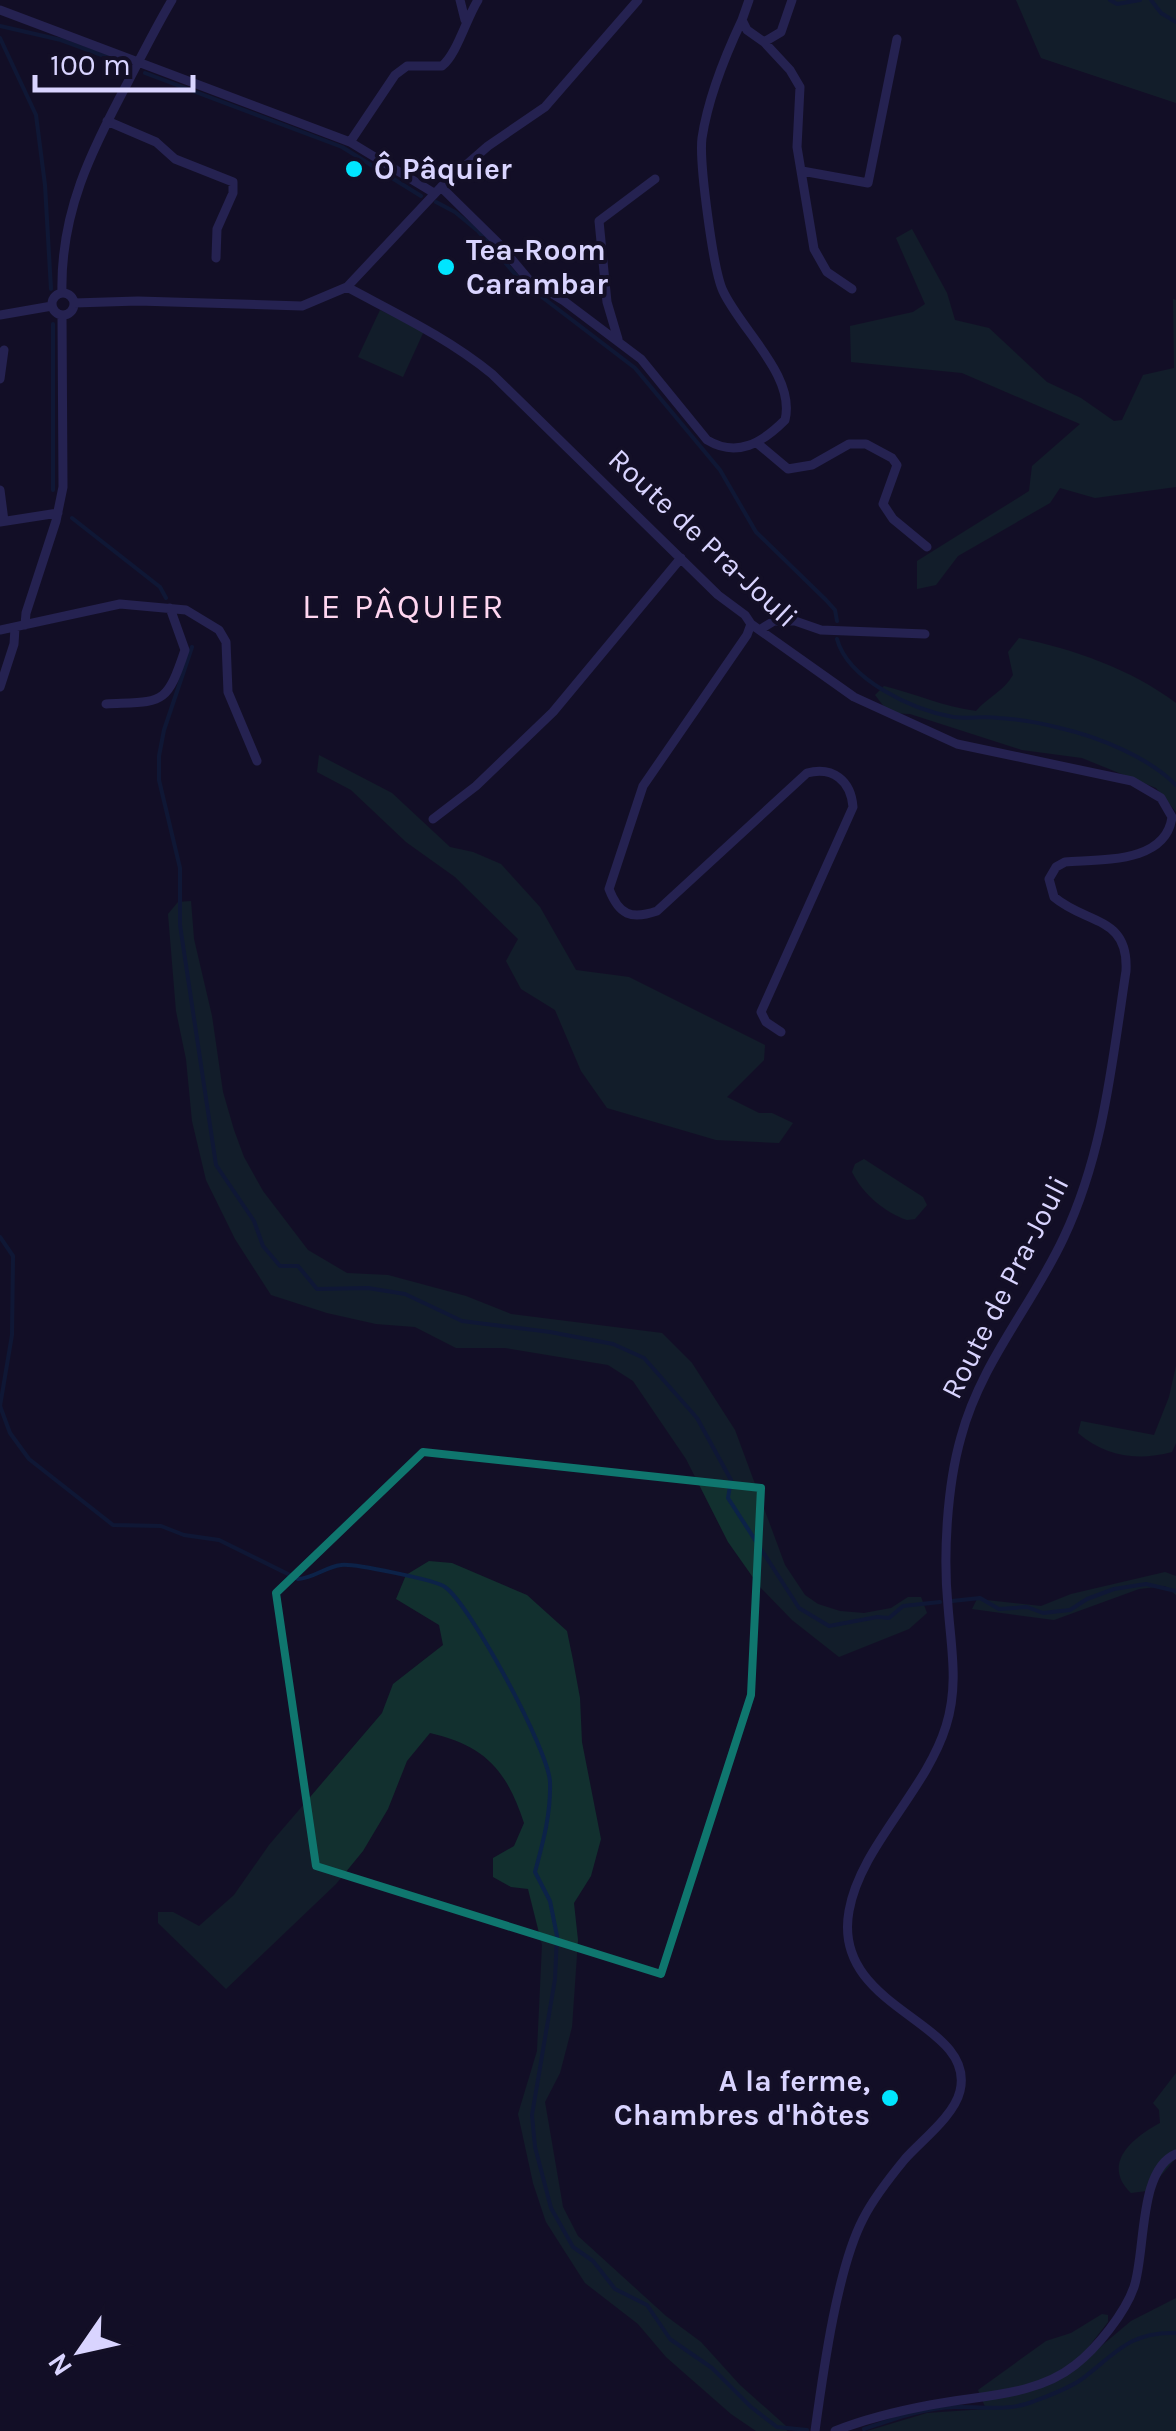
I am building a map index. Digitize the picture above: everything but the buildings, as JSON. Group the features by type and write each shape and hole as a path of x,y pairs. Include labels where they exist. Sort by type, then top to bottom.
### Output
{"street":[{"path":"62,293 64,240 72,203 107,121 172,0"},
{"path":"460,0 465,20"},
{"path":"350,142 394,75 406,66 442,66 450,59 465,20 478,0"},
{"path":"74,304 138,301 302,306 347,287 438,190 488,146 545,107 638,0"},
{"path":"0,10 350,142 438,190 498,243 529,280 640,359 706,440 735,450 757,443 785,420 788,398 721,287 712,250 702,140 726,52 749,0"},
{"path":"764,42 781,32 792,0"},
{"path":"742,20 747,30 790,70 800,87 797,147 814,249 827,272 852,289"},
{"path":"802,170 868,183 897,39"},
{"path":"107,121 156,142 175,159 234,182 218,229 216,258"},
{"path":"619,342 607,302 599,221 655,180"},
{"name":"Route de Pra-Jouli","path":"347,287 465,352 718,594 756,627 854,697 957,744 1132,781 1161,798 1172,817 1170,828 1148,850 1129,856 1065,862 1056,867 1049,879 1059,901 1118,932 1126,949 1106,1108 1092,1170 1062,1243 983,1376 960,1439 949,1538 947,1602 955,1666 946,1727 920,1780 862,1872 848,1912 850,1946 864,1977 880,1995 941,2040 954,2055 960,2072 959,2097 902,2163 863,2218 844,2270 815,2431"},
{"path":"62,293 70,296 74,304 71,312 62,316"},
{"path":"62,293 54,298 52,306 62,316"},
{"path":"0,315 52,306"},
{"path":"0,687 58,513 64,469 62,316"},
{"path":"0,379 4,350"},
{"path":"757,443 788,468 812,465 849,444 866,444 892,458 898,465 883,504 893,519 927,547"},
{"path":"0,490 2,522 58,513"},
{"path":"433,819 476,786 553,712 681,558"},
{"path":"0,630 120,604 186,610 209,623 226,642 228,692 256,760"},
{"path":"106,704 156,701 167,695 185,650 170,608"},
{"path":"780,1032 766,1022 761,1012 853,806 852,791 832,772 819,770 807,774 657,911 640,917 626,914 614,903 609,889 643,786 756,627 774,621 796,622 821,630 924,634"},
{"path":"834,2431 929,2405 1034,2388 1076,2365 1120,2316 1135,2285 1154,2177 1166,2158 1176,2154"}],"highlighted area":[{"path":"423,1452 761,1488 751,1695 661,1974 316,1866 276,1593"}],"green space":[{"path":"1016,0 1176,0 1176,103 1041,58"},
{"path":"912,229 947,293 955,320 989,328 1047,382 1081,398 1114,421 1122,420 1143,375 1174,368 1173,299 1176,300 1176,487 1095,498 1060,488 1050,503 958,556 936,585 917,589 917,561 1029,491 1032,466 1080,424 962,373 851,362 850,326 913,312 925,304 896,238"},
{"path":"380,310 424,331 403,377 358,357"},
{"path":"1019,638 1101,662 1176,703 1176,812 1156,788 1082,758 1022,750 910,714 889,713 875,695 884,686 976,711 1013,675 1008,652"},
{"path":"319,755 392,793 450,847 501,864 540,907 576,970 629,977 765,1045 764,1060 727,1097 759,1113 772,1113 793,1123 779,1143 716,1140 607,1108 581,1071 555,1010 521,989 506,961 518,939 455,877 406,842 351,790 317,772"},
{"path":"191,901 194,939 234,1130 263,1191 308,1250 347,1273 388,1275 466,1296 511,1314 662,1333 692,1363 735,1430 785,1565 805,1595 840,1611 864,1613 891,1608 908,1597 921,1597 927,1613 909,1629 839,1657 792,1620 759,1586 728,1542 686,1459 633,1381 608,1365 505,1348 456,1348 415,1327 376,1324 271,1295 235,1239 206,1180 192,1121 176,1011 168,914 178,902"},
{"path":"864,1159 923,1197 927,1205 915,1219 907,1220 890,1212 862,1188 852,1172 855,1164"},
{"path":"1176,1366 1176,1443 1172,1452 1122,1455 1078,1433 1081,1421 1154,1435"},
{"path":"429,1561 452,1563 527,1595 567,1631 580,1698 582,1742 601,1839 591,1876 574,1903 578,1940 572,2027 560,2073 545,2102 563,2207 578,2236 666,2316 701,2342 787,2431 756,2431 731,2414 666,2357 638,2324 585,2283 546,2222 518,2114 537,2051 542,1945 528,1889 511,1887 493,1877 493,1858 514,1846 524,1823 501,1774 479,1753 430,1733 407,1761 388,1809 363,1851 336,1884 226,1989 158,1923 158,1912 173,1912 199,1926 234,1895 269,1845 382,1713 393,1684 443,1645 439,1625 396,1599 406,1575"},
{"path":"1165,1572 1176,1576 1176,1595 1165,1586 1139,1589 1054,1620 972,1609 977,1599 1041,1606 1071,1594"},
{"path":"1176,2073 1176,2158 1154,2190 1131,2193 1122,2182 1120,2162 1139,2136 1160,2123 1159,2110 1153,2103"},
{"path":"1176,2298 1176,2431 867,2431 927,2413 986,2409 978,2390 1046,2341 1071,2333 1102,2314 1108,2315 1108,2322 1090,2345 1093,2353 1131,2321"}],"waterway":[{"path":"1110,0 1117,4 1140,0"},
{"path":"1151,0 1161,13 1176,22"},
{"path":"0,26 61,40 129,65"},
{"path":"0,38 36,115 51,289"},
{"path":"145,73 342,147 421,196"},
{"path":"436,202 478,231 521,281 635,368 720,470 756,532 826,600 835,610 837,621"},
{"path":"53,324 53,490"},
{"path":"72,518 160,587 166,598"},
{"path":"837,639 854,668 868,680 920,708 953,717 1014,719 1075,732 1137,757 1176,785"},
{"path":"192,647 164,730 159,780 180,868 180,925 216,1165 254,1221 263,1246 280,1266 298,1266 317,1289 368,1288 405,1294 462,1321 613,1344 644,1358 697,1418 731,1480 728,1498 799,1608 829,1626 889,1618 903,1606 940,1602"},
{"path":"0,1237 13,1256 12,1335 0,1406 10,1433 29,1459 113,1525 161,1526 184,1535 219,1540 298,1579 348,1565 427,1580 445,1587 472,1620 523,1711 550,1782 548,1817 535,1872 550,1901 557,1936 555,1979 532,2115 535,2147 551,2208 573,2247 593,2261 615,2289 647,2305 670,2339 712,2368 777,2427 807,2430"},
{"path":"952,1601 980,1598 999,1609 1027,1607 1043,1613 1070,1610 1114,1589 1146,1584 1176,1591"},
{"path":"864,2429 932,2409 1003,2408 1032,2402 1076,2383 1135,2340 1176,2333"}],"place":[{"name":"Ô Pâquier","path":"354,169"},
{"name":"Tea-Room Carambar","path":"446,267"},
{"name":"A la ferme, Chambres d'hôtes","path":"890,2098"}],"district":[{"name":"LE PÂQUIER","path":"404,606"}]}
